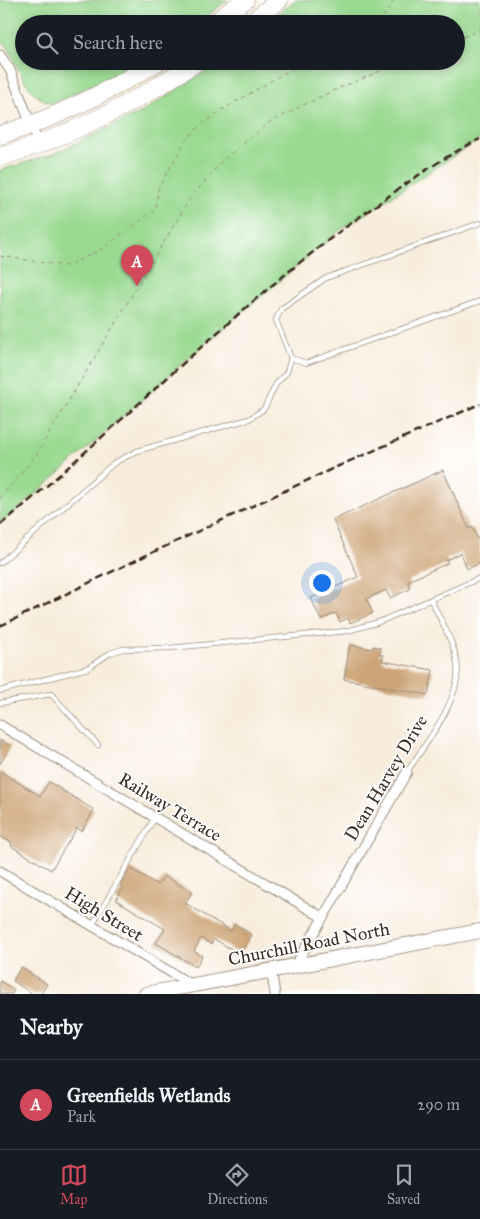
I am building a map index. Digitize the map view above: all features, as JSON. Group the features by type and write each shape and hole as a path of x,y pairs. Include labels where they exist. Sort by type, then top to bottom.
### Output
{"highway":[{"path":"225,15 245,0"},
{"path":"261,15 279,0"},
{"path":"0,134 30,125 106,92 144,70"},
{"path":"0,157 39,146 141,98 183,70"}],"street":[{"path":"0,55 10,70 39,146"},
{"name":"Railway Terrace","path":"0,725 322,917"},
{"name":"Dean Harvey Drive","path":"295,966 407,772"},
{"name":"High Street","path":"0,871 192,985"},
{"name":"Churchill Road North","path":"155,993 480,930"},
{"path":"270,970 275,994"}],"lane":[{"path":"0,563 114,463 137,451 249,419 264,409 276,384 287,372 290,358 276,320 281,309 326,278 480,223"},
{"path":"290,358 306,363 480,301"},
{"path":"0,691 88,668 110,653 123,648 170,648 348,631 378,622 480,578"},
{"name":"Dean Harvey Drive","path":"407,772 445,711 457,686 456,658 431,600"},
{"path":"0,703 50,694 98,745"},
{"path":"92,926 155,817"}],"path":[{"path":"385,15 394,0"},
{"path":"465,36 480,30"},
{"path":"0,256 66,266 96,252 155,210 159,187 186,140 220,111 290,70"},
{"path":"0,498 35,457 189,200 223,160 270,122 332,91 382,70"}],"green space":[{"path":"0,0 228,0 209,15 15,15 15,63 6,44 0,40"},
{"path":"295,0 480,0 480,139 339,231 208,341 20,508 0,523 0,170 53,154 142,112 207,70 465,70 465,15 277,15"},
{"path":"124,70 54,103 45,100 30,89 19,71"}],"building":[{"path":"443,470 469,529 472,527 480,544 480,563 467,569 461,553 446,560 448,563 408,581 410,589 390,598 386,590 366,599 373,613 350,623 348,618 340,622 336,613 321,620 311,598 358,577 333,520"},
{"path":"350,645 372,649 373,646 381,648 379,654 383,655 382,661 433,670 428,695 344,679"},
{"path":"0,740 11,746 0,764"},
{"path":"0,771 40,796 49,782 94,810 82,831 77,828 51,870 11,846 12,843 0,836"},
{"path":"130,868 158,885 164,876 192,892 185,903 231,931 235,924 252,935 240,954 214,939 211,944 201,938 194,951 202,956 196,967 156,943 165,929 116,900 123,887 120,886"},
{"path":"21,967 47,984 41,994 33,994 13,981"},
{"path":"0,981 14,990 12,994 0,994"}],"railway":[{"path":"0,525 94,444 231,321 325,242 439,162 480,139"},
{"path":"0,626 334,468 480,404"}],"place":[{"name":"Greenfields Wetlands","path":"137,286"}]}
